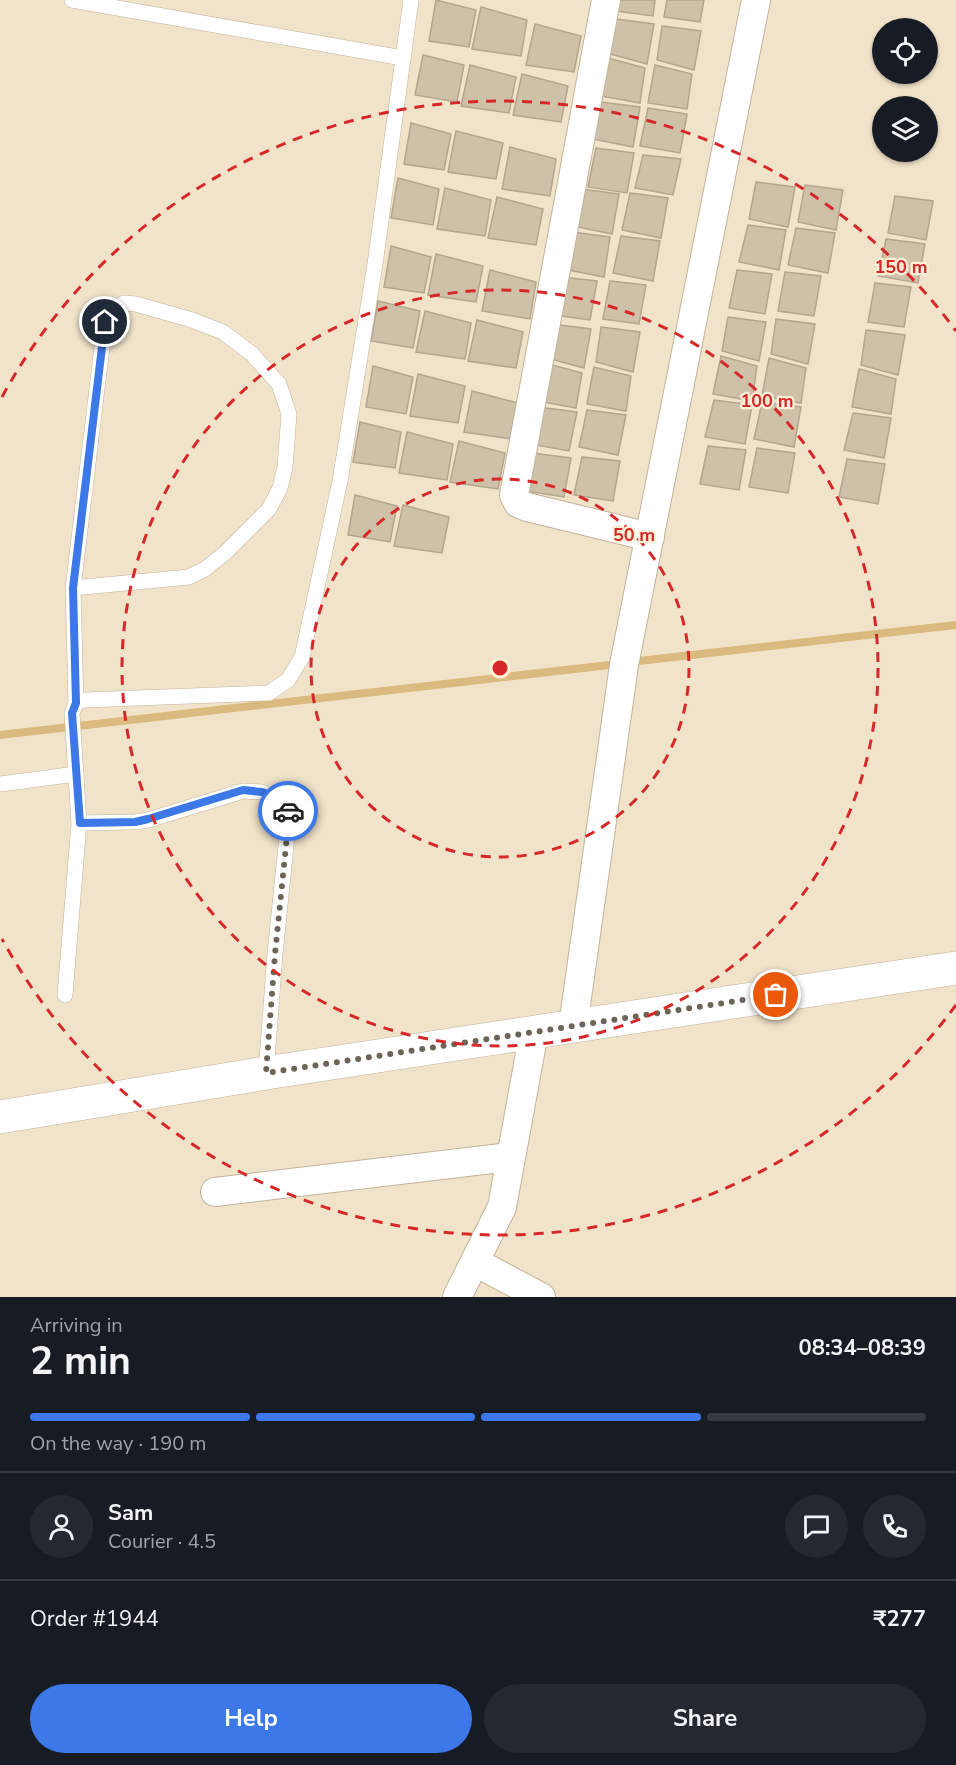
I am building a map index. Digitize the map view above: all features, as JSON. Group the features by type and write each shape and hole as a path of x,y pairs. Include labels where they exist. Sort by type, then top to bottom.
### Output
{"main road":[{"path":"0,1117 266,1073 956,968"}],"street":[{"path":"606,0 514,495 518,503 527,507 650,537"},
{"path":"573,1026 624,664 756,0"},
{"path":"457,1297 502,1207 534,1032"},
{"path":"215,1192 510,1157"},
{"path":"475,1262 541,1297"}],"lane":[{"path":"72,0 403,58"},
{"path":"74,708 85,700 269,693 288,680 302,657 340,481 375,264 411,0"},
{"path":"65,994 80,823 74,708 73,588 105,322 113,310 124,303 192,320 223,332 252,354 279,384 289,414 285,467 280,488 269,509 225,553 205,569 189,577 73,588"},
{"path":"0,784 76,767"},
{"path":"80,823 135,822 243,790 262,792 285,803 289,816 266,1073"}],"building":[{"path":"436,0 476,10 469,47 429,41"},
{"path":"619,0 655,0 653,16 616,11"},
{"path":"667,0 704,0 700,22 664,17"},
{"path":"481,7 527,20 521,56 472,49"},
{"path":"616,19 654,24 647,64 610,54"},
{"path":"535,24 581,36 574,72 526,65"},
{"path":"662,26 701,31 694,70 657,60"},
{"path":"423,55 464,65 457,102 415,95"},
{"path":"608,58 645,68 640,103 601,96"},
{"path":"470,65 516,77 509,113 461,106"},
{"path":"655,65 692,74 687,109 648,103"},
{"path":"522,74 568,86 561,122 513,115"},
{"path":"601,102 640,107 633,147 593,139"},
{"path":"648,108 687,114 680,153 640,146"},
{"path":"411,123 451,134 444,170 404,164"},
{"path":"456,131 503,143 496,179 448,172"},
{"path":"510,147 556,159 550,196 502,189"},
{"path":"596,148 634,153 627,193 588,187"},
{"path":"643,155 681,159 673,195 635,188"},
{"path":"398,178 439,189 433,225 391,218"},
{"path":"756,182 795,187 788,227 749,219"},
{"path":"805,185 843,190 836,230 798,222"},
{"path":"445,188 491,200 485,236 437,229"},
{"path":"581,189 619,194 612,234 573,226"},
{"path":"630,193 668,198 661,238 622,230"},
{"path":"895,196 933,201 926,240 888,233"},
{"path":"497,197 543,209 536,245 488,238"},
{"path":"748,225 786,230 779,270 739,262"},
{"path":"796,228 835,233 828,273 788,265"},
{"path":"572,232 610,237 604,277 563,269"},
{"path":"621,236 660,241 653,281 613,273"},
{"path":"886,239 925,244 918,283 878,276"},
{"path":"391,246 431,257 424,293 384,287"},
{"path":"436,254 483,266 476,302 428,295"},
{"path":"490,270 536,282 530,319 482,311"},
{"path":"737,270 772,274 765,314 729,308"},
{"path":"785,272 821,276 814,316 778,311"},
{"path":"561,277 597,281 590,320 554,315"},
{"path":"610,281 646,285 639,324 603,319"},
{"path":"875,283 911,287 904,327 868,322"},
{"path":"378,301 420,311 413,348 371,341"},
{"path":"425,311 471,323 465,359 416,352"},
{"path":"728,317 766,322 759,361 722,351"},
{"path":"776,319 815,324 808,364 771,354"},
{"path":"477,320 523,332 516,368 468,361"},
{"path":"552,324 591,329 584,368 547,358"},
{"path":"601,327 640,332 633,372 596,362"},
{"path":"866,330 905,335 898,375 861,365"},
{"path":"721,356 757,366 752,401 713,394"},
{"path":"769,358 806,368 801,403 762,396"},
{"path":"545,363 582,373 576,408 538,401"},
{"path":"373,366 413,377 406,414 366,407"},
{"path":"594,367 631,376 626,411 587,404"},
{"path":"859,369 896,379 891,414 852,407"},
{"path":"418,374 465,386 458,423 410,416"},
{"path":"472,391 518,403 511,439 464,432"},
{"path":"714,400 752,405 745,444 705,437"},
{"path":"762,402 801,407 794,447 754,439"},
{"path":"538,407 577,412 569,451 530,444"},
{"path":"587,410 626,415 618,455 579,447"},
{"path":"853,413 891,418 884,458 844,450"},
{"path":"360,422 401,432 395,468 353,462"},
{"path":"407,432 453,444 447,480 399,473"},
{"path":"459,441 505,453 498,489 450,482"},
{"path":"708,446 746,450 739,490 700,484"},
{"path":"757,448 795,453 788,493 749,487"},
{"path":"532,453 571,458 564,497 525,491"},
{"path":"582,457 620,461 613,501 574,495"},
{"path":"847,459 885,464 878,504 839,497"},
{"path":"355,495 397,506 390,542 348,535"},
{"path":"403,505 449,517 442,553 394,546"}],"waterway":[{"path":"630,662 956,625"},
{"path":"0,735 618,664"}],"way so far":[{"path":"288,811 266,1073 776,995"}],"route":[{"path":"105,322 73,588 76,703 72,713 80,823 135,822 243,790 262,792 276,797 285,803 288,811"}]}
